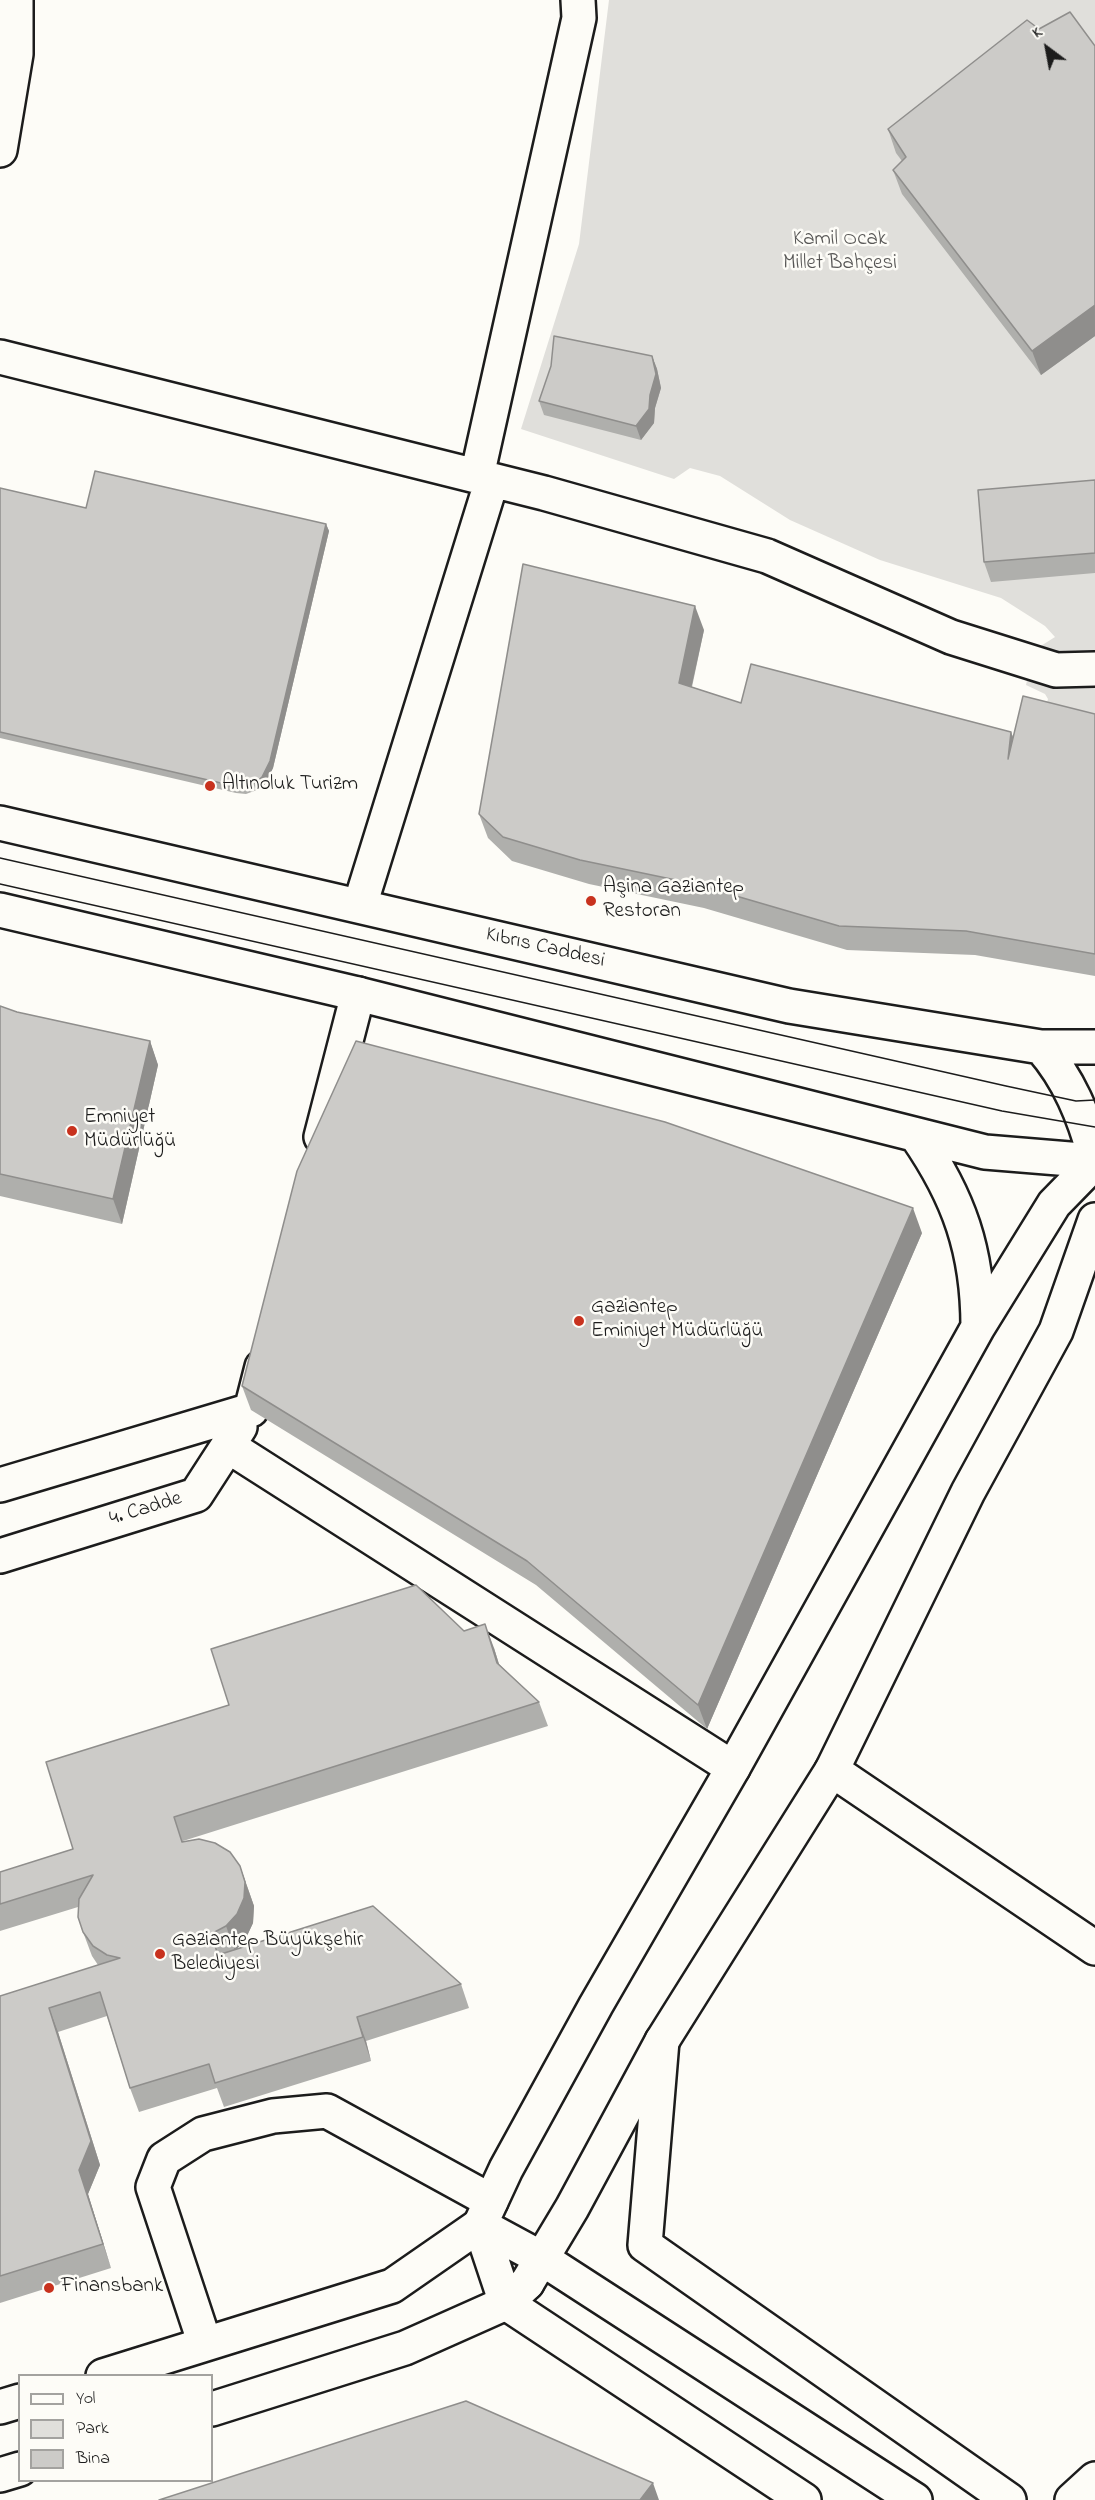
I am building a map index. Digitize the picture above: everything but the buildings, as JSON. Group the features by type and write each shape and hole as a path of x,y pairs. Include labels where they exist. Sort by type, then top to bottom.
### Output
{"main road":[{"path":"0,150 15,54 16,0"},
{"path":"360,905 484,478 579,18 578,0"},
{"path":"0,357 484,478 767,556 951,637 1056,670 1095,669"},
{"name":"Kıbrıs Caddesi","path":"0,823 789,1006 1041,1047 1095,1047"},
{"path":"0,910 358,994 986,1152 1095,1160"},
{"path":"315,1162 358,994"},
{"path":"1041,1047 1061,1070 1087,1128 1095,1160"},
{"path":"916,1135 954,1197 966,1231 978,1294 978,1327"},
{"path":"109,2374 392,2286 485,2213 596,2005 733,1768 978,1327 1054,1204 1095,1160"},
{"path":"213,2409 405,2348 525,2281 572,2208 662,2041 832,1770 968,1492 1056,1331 1095,1220"},
{"path":"1056,1331 1095,1292"},
{"name":"4. Cadde","path":"0,1556 196,1495 251,1410 268,1342"},
{"path":"0,1485 202,1422 251,1410"},
{"path":"228,1446 733,1768"},
{"path":"832,1770 1095,1948"},
{"path":"662,2041 645,2246 1009,2500"},
{"path":"205,2344 153,2187 165,2159 203,2134 273,2116 327,2111 485,2213 525,2281 804,2500"},
{"path":"485,2213 525,2281 915,2500"},
{"path":"0,2408 18,2402"},
{"path":"0,2475 18,2470"},
{"path":"1072,2500 1095,2479"}],"green space":[{"name":"Kamil Ocak Millet Bahçesi","path":"609,0 1095,0 1095,665 1028,654 1055,637 1045,626 1001,598 880,560 790,520 720,476 690,468 674,479 521,429 579,244"},
{"path":"1029,671 1095,673 1095,734 1042,721 1048,699 1045,694 1026,685"}],"tram line":[{"path":"0,858 1006,1086 1076,1101 1095,1100"},
{"path":"0,884 1002,1111 1095,1127"}],"place":[{"name":"Altınoluk Turizm","path":"210,786"},
{"name":"Aşina Gaziantep Restoran","path":"591,901"},
{"name":"Emniyet Müdürlüğü","path":"72,1131"},
{"name":"Gaziantep Eminiyet Müdürlüğü","path":"579,1321"},
{"name":"Gaziantep Büyükşehir Belediyesi","path":"160,1954"},
{"name":"Finansbank","path":"49,2288"}]}
